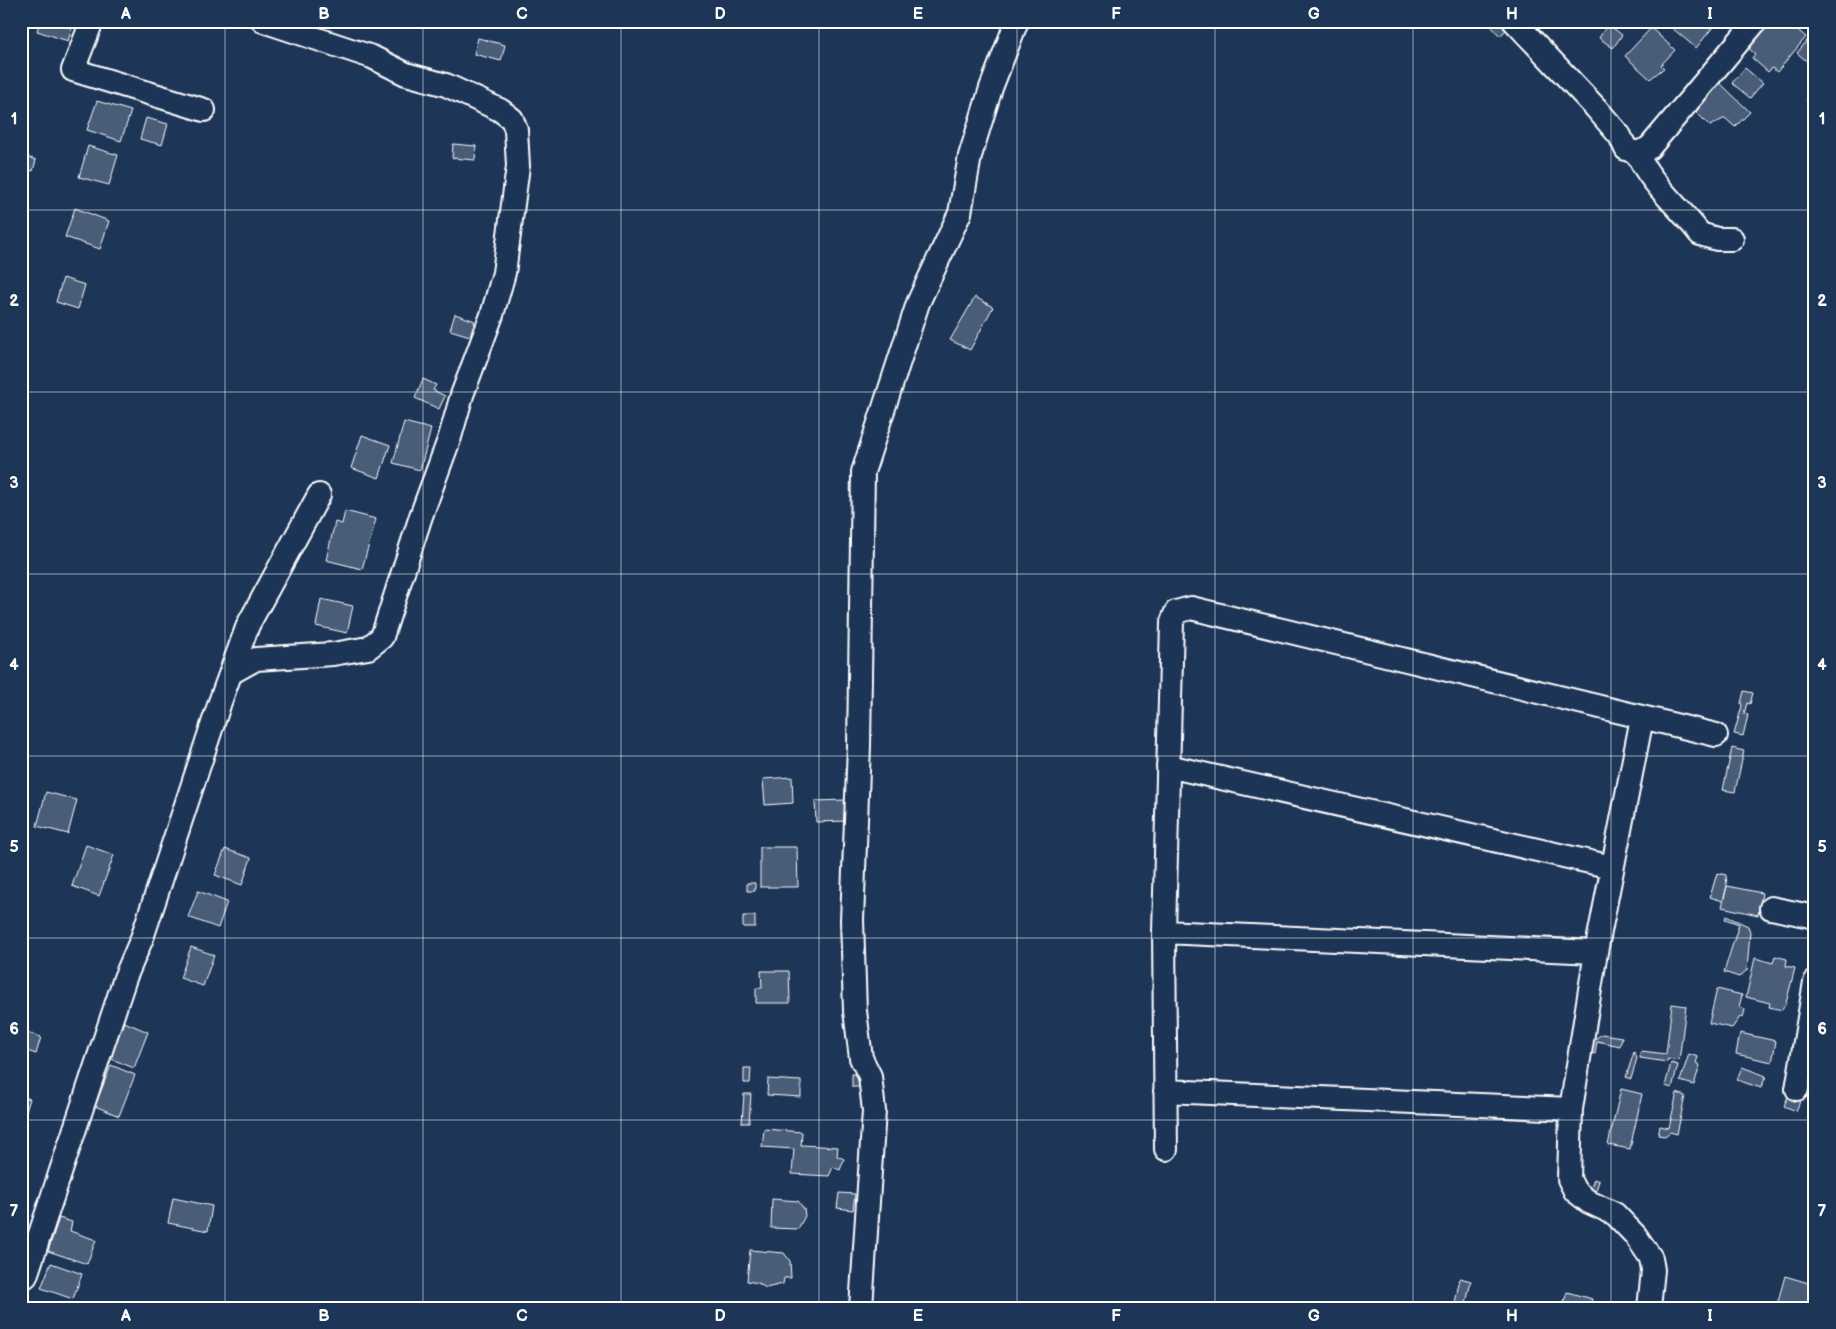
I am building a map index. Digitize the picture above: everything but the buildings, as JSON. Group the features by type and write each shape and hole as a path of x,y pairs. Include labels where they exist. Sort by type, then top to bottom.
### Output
{"street":[{"path":"92,21 73,70 204,110"},
{"path":"231,673 256,659 333,654 368,648 382,637 421,516 450,437 462,395 492,315 504,273 518,166 516,130 512,120 500,110 446,84 406,74 372,56 263,21"},
{"path":"861,1308 874,1111 870,1076 861,1058 855,1011 852,920 859,746 863,472 918,303 960,212 970,156 986,105 1017,21"},
{"path":"1514,21 1596,108 1620,136 1626,149 1637,153 1649,148 1756,21"},
{"path":"1637,153 1643,169 1685,214 1700,234 1717,239 1732,239"},
{"path":"21,1279 26,1276 125,978 142,938 248,625 319,495"},
{"path":"1166,1149 1164,932 1172,622 1176,612 1191,608 1716,735"},
{"path":"1642,718 1596,952 1571,1108 1570,1179 1575,1191 1590,1202 1614,1214 1636,1236 1651,1258 1649,1308"},
{"path":"1168,766 1612,867"},
{"path":"1771,908 1815,917"},
{"path":"1164,932 1596,952"},
{"path":"1797,1089 1815,982"},
{"path":"1166,1091 1571,1108"}]}
